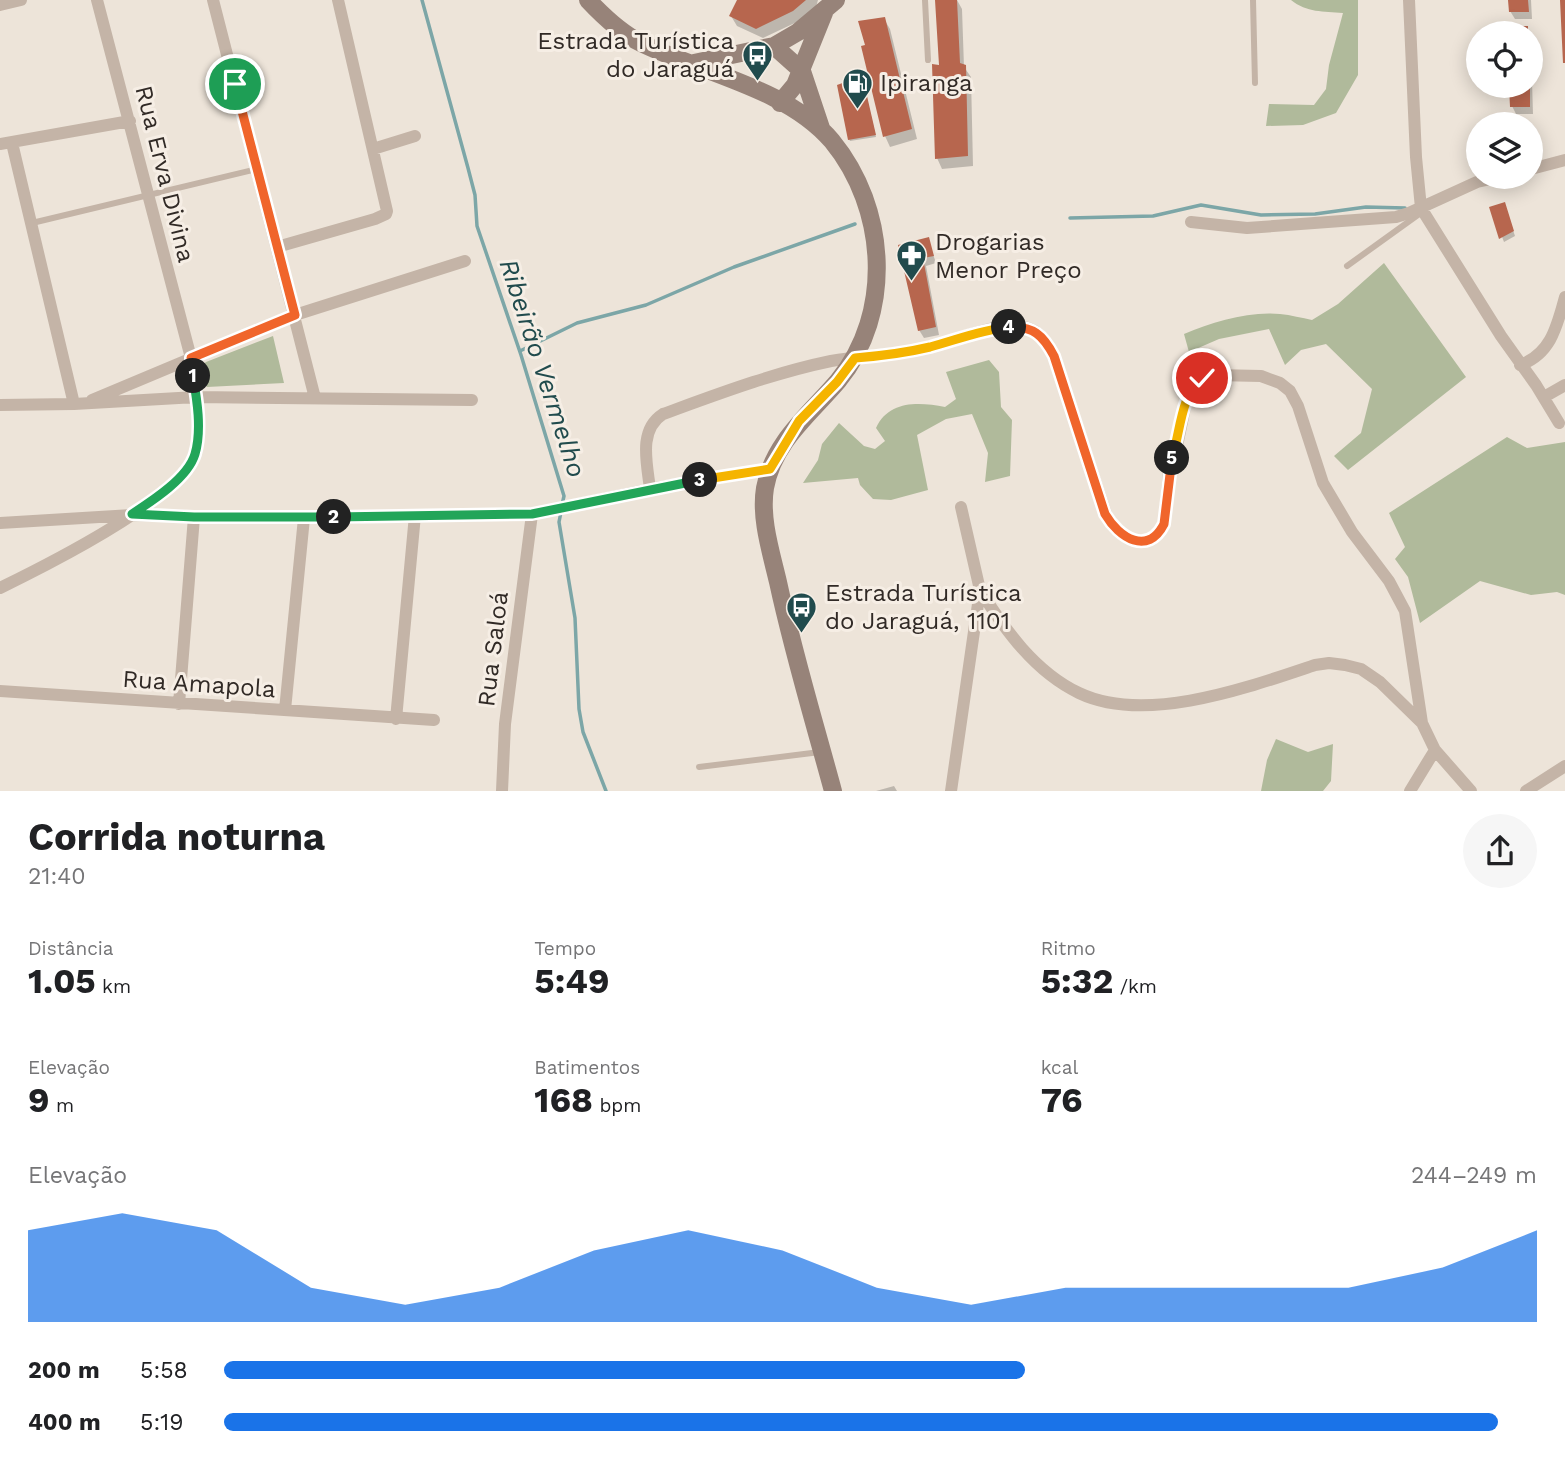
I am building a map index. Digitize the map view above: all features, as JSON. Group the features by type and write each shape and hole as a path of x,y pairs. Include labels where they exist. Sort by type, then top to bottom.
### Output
{"main road":[{"path":"588,0 614,25 639,42 723,74 780,103 821,128 855,176 867,206 877,250 872,316 855,358 837,382 799,421 770,469 764,506 770,547 800,674 833,791"},
{"path":"691,63 774,46 798,32 831,5"},
{"path":"780,103 795,85 831,5"},
{"path":"774,46 802,71 821,128"},
{"path":"723,74 723,64 732,56"}],"street":[{"path":"0,5 21,0"},
{"name":"Rua Erva Divina","path":"0,588 73,551 158,497 182,475 195,455 196,397 191,358 97,0"},
{"path":"214,0 315,398"},
{"path":"276,247 386,214 387,206 338,0"},
{"path":"1409,0 1416,157 1422,209 1559,423"},
{"path":"78,404 32,223 6,143 130,121"},
{"path":"373,149 415,136"},
{"path":"1543,166 1565,160"},
{"path":"1191,222 1247,228 1396,217 1422,209 1466,187"},
{"path":"78,404 295,315 465,261"},
{"path":"1520,365 1532,361 1550,342 1565,297"},
{"path":"650,489 646,441 653,420 663,414 793,370 855,358 888,356 1006,327 1023,327 1035,331 1045,340 1054,356 1105,514 1113,527 1124,537 1136,541 1152,538 1160,532 1164,524 1170,463 1178,441 1188,393 1194,384 1202,378 1215,375 1261,376 1280,383 1290,391 1298,406 1322,483 1352,532 1399,596 1405,611 1422,723 1435,750 1471,791"},
{"path":"1544,397 1565,385"},
{"path":"0,405 78,404 196,397 472,400"},
{"path":"0,523 132,514 304,519 537,513 650,489 770,469"},
{"path":"961,507 980,590 1001,624 1028,656 1052,677 1080,694 1103,701 1140,705 1178,703 1329,663 1361,669 1380,682 1422,723"},
{"name":"Rua Saloá","path":"502,791 505,724 537,513"},
{"path":"396,719 415,515"},
{"path":"179,704 194,517"},
{"path":"285,710 304,519"},
{"path":"951,791 980,590"},
{"name":"Rua Amapola","path":"0,691 434,720"},
{"path":"1410,791 1435,750"},
{"path":"1526,791 1565,766"}],"lane":[{"path":"925,0 928,60"},
{"path":"1253,0 1255,83"},
{"path":"32,223 257,169"},
{"path":"1347,266 1412,222 1422,209"},
{"path":"699,767 822,752"}],"green space":[{"path":"1291,0 1358,0 1358,75 1336,113 1303,125 1266,126 1269,104 1314,105 1326,89 1329,65 1343,13 1309,9"},
{"path":"1384,263 1466,377 1348,470 1334,456 1361,433 1372,389 1326,344 1301,350 1285,365 1269,329 1219,339 1189,352 1184,334 1231,318 1256,314 1284,314 1312,320 1338,304"},
{"path":"273,336 284,383 207,387 197,376 199,368 206,362"},
{"path":"989,360 999,372 1001,407 1012,420 1010,476 985,482 988,453 972,414 946,419 917,435 928,490 891,500 873,499 860,485 858,478 803,483 818,460 822,444 839,423 864,446 875,449 885,441 876,428 889,412 915,404 945,407 956,399 946,372"},
{"path":"1507,437 1527,448 1565,442 1565,595 1557,592 1531,595 1480,581 1420,623 1408,577 1395,559 1405,547 1389,513"},
{"path":"1276,739 1308,752 1333,744 1331,781 1323,791 1261,791 1267,760"}],"building":[{"path":"737,0 806,0 793,11 756,29 729,16"},
{"path":"935,0 957,0 960,63 966,65 968,156 935,159 932,64 939,65"},
{"path":"1508,0 1528,0 1529,12 1509,12"},
{"path":"1560,0 1565,0 1565,63 1563,63"},
{"path":"885,17 912,129 883,137 861,46 865,45 858,21"},
{"name":"Ipiranga","path":"861,70 876,135 848,140 837,85 848,81 849,71"},
{"path":"1510,98 1530,98 1530,107 1510,107"},
{"path":"1505,202 1514,231 1499,239 1489,207"},
{"path":"929,237 934,256 923,258 936,327 918,331 898,245"}],"waterway":[{"name":"Ribeirão Vermelho","path":"422,0 475,195 477,226 521,355 564,496 562,505"},
{"path":"1070,218 1153,216 1201,205 1261,215 1315,214 1366,207 1405,208"},
{"path":"520,351 577,323 646,305 734,267 855,224"},
{"name":"Ribeirão Vermelho","path":"561,512 559,522 575,618 579,709 583,732 606,791"}],"place":[{"name":"Estrada Turística do Jaraguá","path":"757,82"},
{"name":"Ipiranga","path":"857,110"},
{"name":"Drogarias Menor Preço","path":"912,283"},
{"name":"Estrada Turística do Jaraguá, 1101","path":"802,634"}],"route":[{"path":"235,84 295,315 191,358 196,397 195,455 182,475 158,497 132,514 304,519 532,514 650,489 770,469 799,421 837,382 855,358 888,356 931,347 976,333 1006,327 1023,327 1035,331 1045,340 1054,356 1105,514 1113,527 1124,537 1136,541 1152,538 1160,532 1164,524 1170,463 1178,441 1188,393 1202,378"}]}
